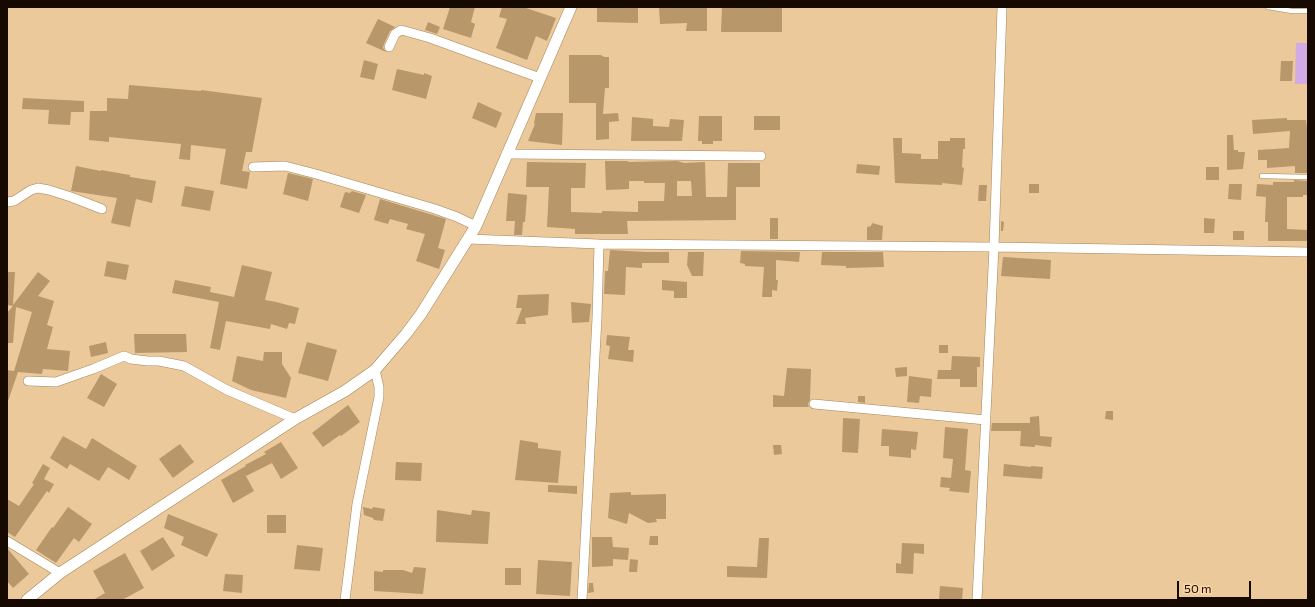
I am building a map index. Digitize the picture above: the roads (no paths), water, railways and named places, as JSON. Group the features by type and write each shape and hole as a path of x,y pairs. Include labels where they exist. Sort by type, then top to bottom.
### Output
{"street":[{"path":"28,600 60,574 296,420 345,391 375,370 402,340 421,314 476,226 570,7"},
{"path":"977,600 994,247 1002,7"},
{"path":"389,47 395,34 401,30 430,38 540,78"},
{"path":"506,154 760,156"},
{"path":"253,167 285,166 316,174 435,209 476,226"},
{"path":"7,202 14,201 31,190 38,188 50,190 102,209"},
{"path":"468,239 599,244 994,247 1308,252"},
{"path":"582,600 597,318 599,244"},
{"path":"28,381 56,382 124,356 148,361 159,361 184,366 227,390 296,420"},
{"path":"345,600 357,504 379,397 379,387 375,370"},
{"path":"814,404 986,420"},
{"path":"7,541 60,574"}],"lane":[{"path":"1268,7 1292,11 1308,11"},
{"path":"1262,176 1308,177"}]}
